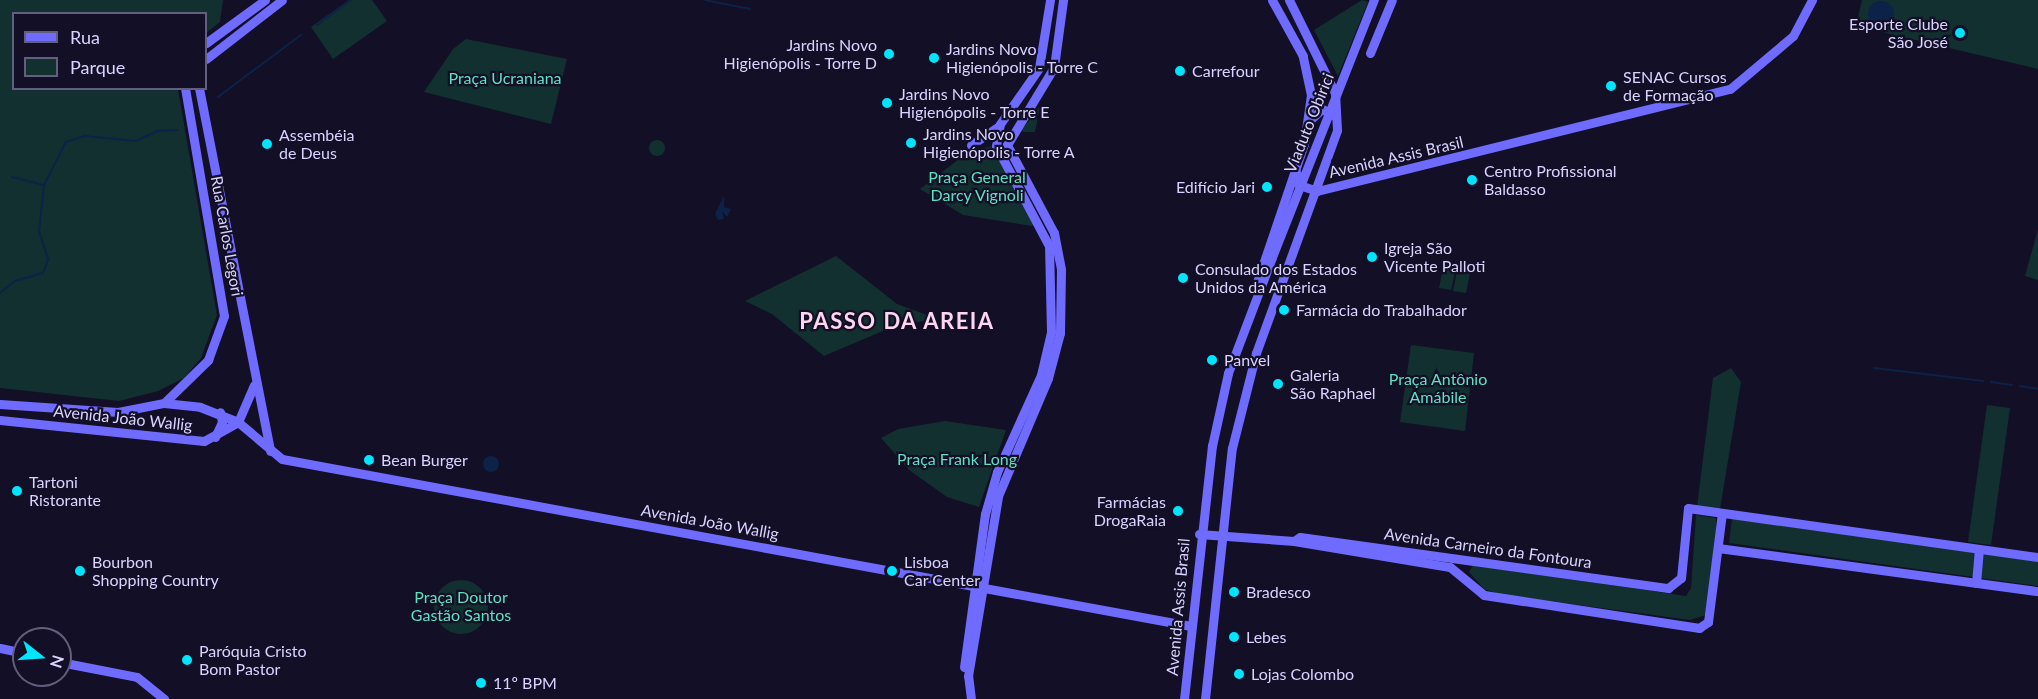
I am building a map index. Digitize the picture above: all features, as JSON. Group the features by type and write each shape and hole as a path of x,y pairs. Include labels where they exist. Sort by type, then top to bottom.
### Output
{"main road":[{"path":"207,42 265,0"},
{"path":"207,58 282,0"},
{"path":"971,145 1000,124 1039,68 1050,0"},
{"path":"971,699 968,676 979,586 1003,478 1048,378 1060,333 1058,248 1007,149 1009,136 1054,67 1063,0"},
{"name":"Avenida Assis Brasil","path":"1184,699 1199,534 1228,373 1309,121 1311,94 1303,56 1272,0"},
{"path":"1289,0 1326,71 1338,123 1317,191 1299,185 1294,168"},
{"name":"Viaduto Obirici","path":"1272,257 1374,0"},
{"path":"1370,53 1392,0"},
{"name":"Avenida Assis Brasil","path":"1205,699 1220,533 1232,448 1256,353 1317,191 1730,88 1793,36 1812,0"},
{"name":"Rua Carlos Legori","path":"199,90 255,380 273,456"},
{"path":"185,92 192,104 201,103"},
{"name":"Rua Carlos Legori","path":"164,403 208,360 224,316 185,92"},
{"path":"1309,121 1313,113 1327,110 1338,123"},
{"path":"964,699 962,676 997,472 1041,375 1051,332 1049,246 999,153 997,138 1000,124"},
{"name":"Avenida Assis Brasil","path":"1250,307 1272,257"},
{"path":"238,422 255,380"},
{"name":"Avenida João Wallig","path":"0,404 118,412 164,403 220,412 238,422 273,456 1191,626"},
{"path":"22,422 23,414 39,405"},
{"path":"215,437 222,422 220,412"},
{"name":"Avenida João Wallig","path":"0,420 177,441 215,437 238,422"},
{"name":"Avenida Carneiro da Fontoura","path":"1294,541 1300,537 1658,588 1679,584 1688,508 1722,513"},
{"path":"2038,557 1722,513 1718,548 2038,591"},
{"name":"Avenida Carneiro da Fontoura","path":"1199,534 1220,533 1294,541 1353,555 1450,567 1484,595 1499,599 1699,628 1708,622 1718,548"},
{"path":"1976,583 1979,549"},
{"path":"72,665 152,686 164,699"}],"green space":[{"path":"0,0 223,0 220,22 207,32 207,12 12,12 12,90 178,90 217,315 201,358 184,378 158,391 119,401 0,388"},
{"path":"349,0 372,0 387,21 333,59 311,27"},
{"path":"1362,0 1368,2 1338,76 1314,30"},
{"name":"Esporte Clube São José","path":"1862,0 2038,0 2038,69 1856,26"},
{"name":"Praça Ucraniana","path":"466,39 567,59 551,124 424,92 453,49"},
{"path":"1040,106 1035,132 1023,132 1022,130"},
{"path":"657,140 665,148 657,156 649,148"},
{"name":"Praça General Darcy Vignoli","path":"991,146 1035,222 1032,226 963,215 920,189 959,159"},
{"path":"2038,229 2038,280 2025,276"},
{"path":"836,256 897,304 938,319 897,325 824,356 772,314 745,301"},
{"path":"1444,263 1457,265 1451,290 1439,288"},
{"path":"1458,266 1471,268 1466,293 1453,291"},
{"name":"Praça Antônio Amábile","path":"1411,345 1474,353 1465,431 1400,422"},
{"path":"1731,368 1741,382 1720,509 1697,507 1713,378"},
{"path":"1987,405 2010,408 1991,545 1968,542"},
{"name":"Praça Frank Long","path":"945,421 1006,430 979,507 947,497 909,470 881,438 898,429"},
{"path":"1696,515 1716,518 1716,530 1706,615 1690,620 1499,594 1484,589 1469,572 1473,565 1686,596 1691,588"},
{"path":"1732,519 2038,561 2038,586 1729,543"},
{"name":"Praça Doutor Gastão Santos","path":"456,580 466,580 476,584 484,592 488,607 484,622 476,630 466,634 456,634 446,630 438,622 434,612 434,602 438,592 446,584"}],"water":[{"path":"1881,1 1890,5 1894,14 1890,23 1881,27 1872,23 1868,14 1872,5"},
{"path":"724,196 724,207 731,209 727,217 722,211 724,219 718,220 715,214"},
{"path":"491,456 499,464 491,472 483,464"}],"waterway":[{"path":"317,25 351,0"},
{"path":"705,0 750,9"},
{"path":"218,97 301,35"},
{"path":"12,177 44,185 66,142 84,136 136,141 157,131 178,130"},
{"path":"0,293 15,281 43,273 48,259 39,232 44,185"},
{"path":"1874,368 1983,381"},
{"path":"1991,382 2012,385"},
{"path":"2020,386 2038,389"}],"place":[{"name":"Esporte Clube São José","path":"1960,33"},
{"name":"Jardins Novo Higienópolis - Torre D","path":"889,54"},
{"name":"Jardins Novo Higienópolis - Torre C","path":"934,58"},
{"name":"Carrefour","path":"1180,71"},
{"name":"SENAC Cursos de Formação","path":"1611,86"},
{"name":"Jardins Novo Higienópolis - Torre E","path":"887,103"},
{"name":"Jardins Novo Higienópolis - Torre A","path":"911,143"},
{"name":"Assembéia de Deus","path":"267,144"},
{"name":"Centro Profissional Baldasso","path":"1472,180"},
{"name":"Edifício Jari","path":"1267,187"},
{"name":"Igreja São Vicente Palloti","path":"1372,257"},
{"name":"Consulado dos Estados Unidos da América","path":"1183,278"},
{"name":"Farmácia do Trabalhador","path":"1284,310"},
{"name":"Panvel","path":"1212,360"},
{"name":"Galeria São Raphael","path":"1278,384"},
{"name":"Bean Burger","path":"369,460"},
{"name":"Tartoni Ristorante","path":"17,491"},
{"name":"Farmácias DrogaRaia","path":"1178,511"},
{"name":"Bourbon Shopping Country","path":"80,571"},
{"name":"Lisboa Car Center","path":"892,571"},
{"name":"Bradesco","path":"1234,592"},
{"name":"Lebes","path":"1234,637"},
{"name":"Paróquia Cristo Bom Pastor","path":"187,660"},
{"name":"Lojas Colombo","path":"1239,674"},
{"name":"11º BPM","path":"481,683"}],"district":[{"name":"PASSO DA AREIA","path":"897,321"}]}
